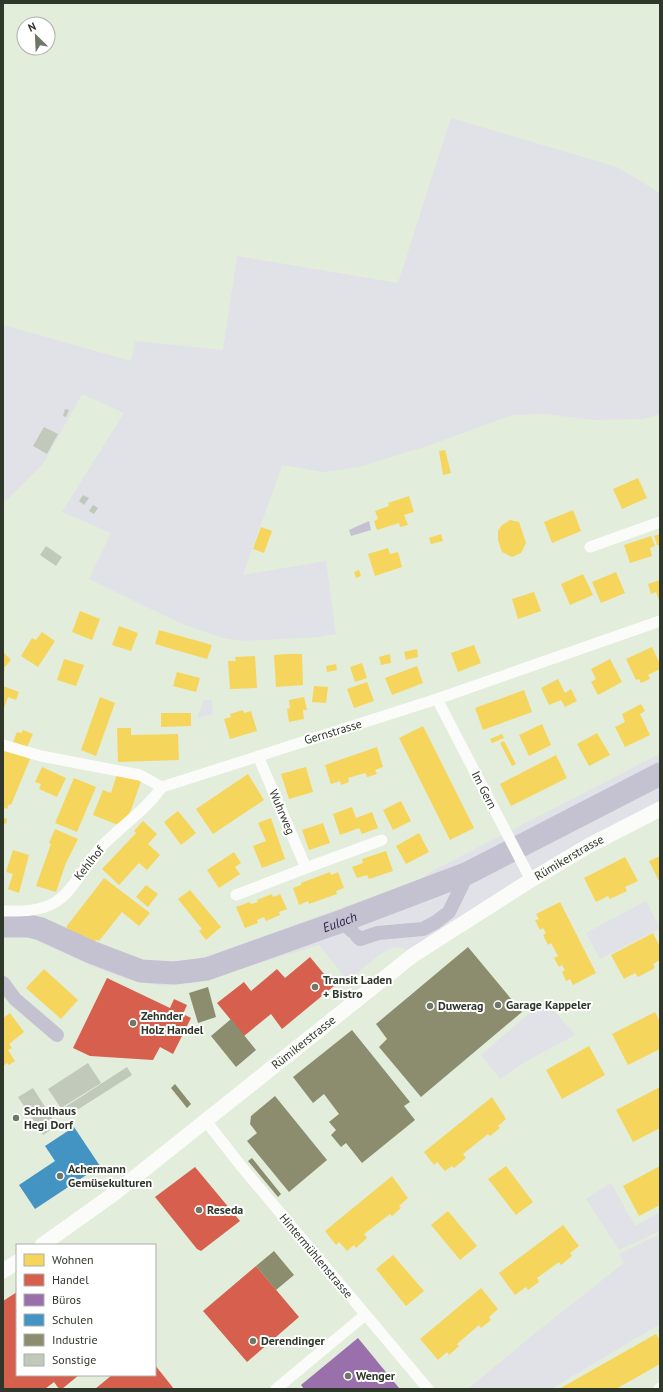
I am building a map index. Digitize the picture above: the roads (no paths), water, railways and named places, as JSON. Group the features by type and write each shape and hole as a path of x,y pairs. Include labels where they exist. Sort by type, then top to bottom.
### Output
{"main road":[{"name":"Rümikerstrasse","path":"43,1244 115,1193 412,956 531,880 588,846 660,809"},
{"path":"3,1270 16,1263"}],"street":[{"path":"590,547 660,522"},
{"name":"Gernstrasse","path":"162,787 438,699 660,621"},
{"name":"Im Gern","path":"438,699 531,880"},
{"path":"3,745 41,756 136,774 149,778 162,787"},
{"name":"Wuhrweg","path":"258,756 306,868"},
{"name":"Kehlhof","path":"3,911 36,910 56,902 65,894 103,846 144,809 162,787"},
{"path":"236,895 382,840"},
{"name":"Hintermühlenstrasse","path":"206,1121 365,1315 393,1345 428,1389"},
{"path":"276,1389 365,1315"}],"waterway":[{"name":"Eulach","path":"3,926 29,926 41,929 91,952 141,971 174,973 207,969 342,921 468,873 660,774"},
{"path":"357,936 360,939 378,933 423,929 436,922 449,912 468,873"},
{"path":"342,921 352,931"},
{"path":"3,983 15,999 57,1035"}],"place":[{"name":"Transit Laden + Bistro","path":"315,987"},
{"name":"Garage Kappeler","path":"498,1005"},
{"name":"Duwerag","path":"430,1006"},
{"name":"Zehnder Holz Handel","path":"133,1023"},
{"name":"Schulhaus Hegi Dorf","path":"16,1118"},
{"name":"Achermann Gemüsekulturen","path":"60,1176"},
{"name":"Reseda","path":"199,1210"},
{"name":"Derendinger","path":"253,1341"},
{"name":"Wenger","path":"348,1376"}]}
